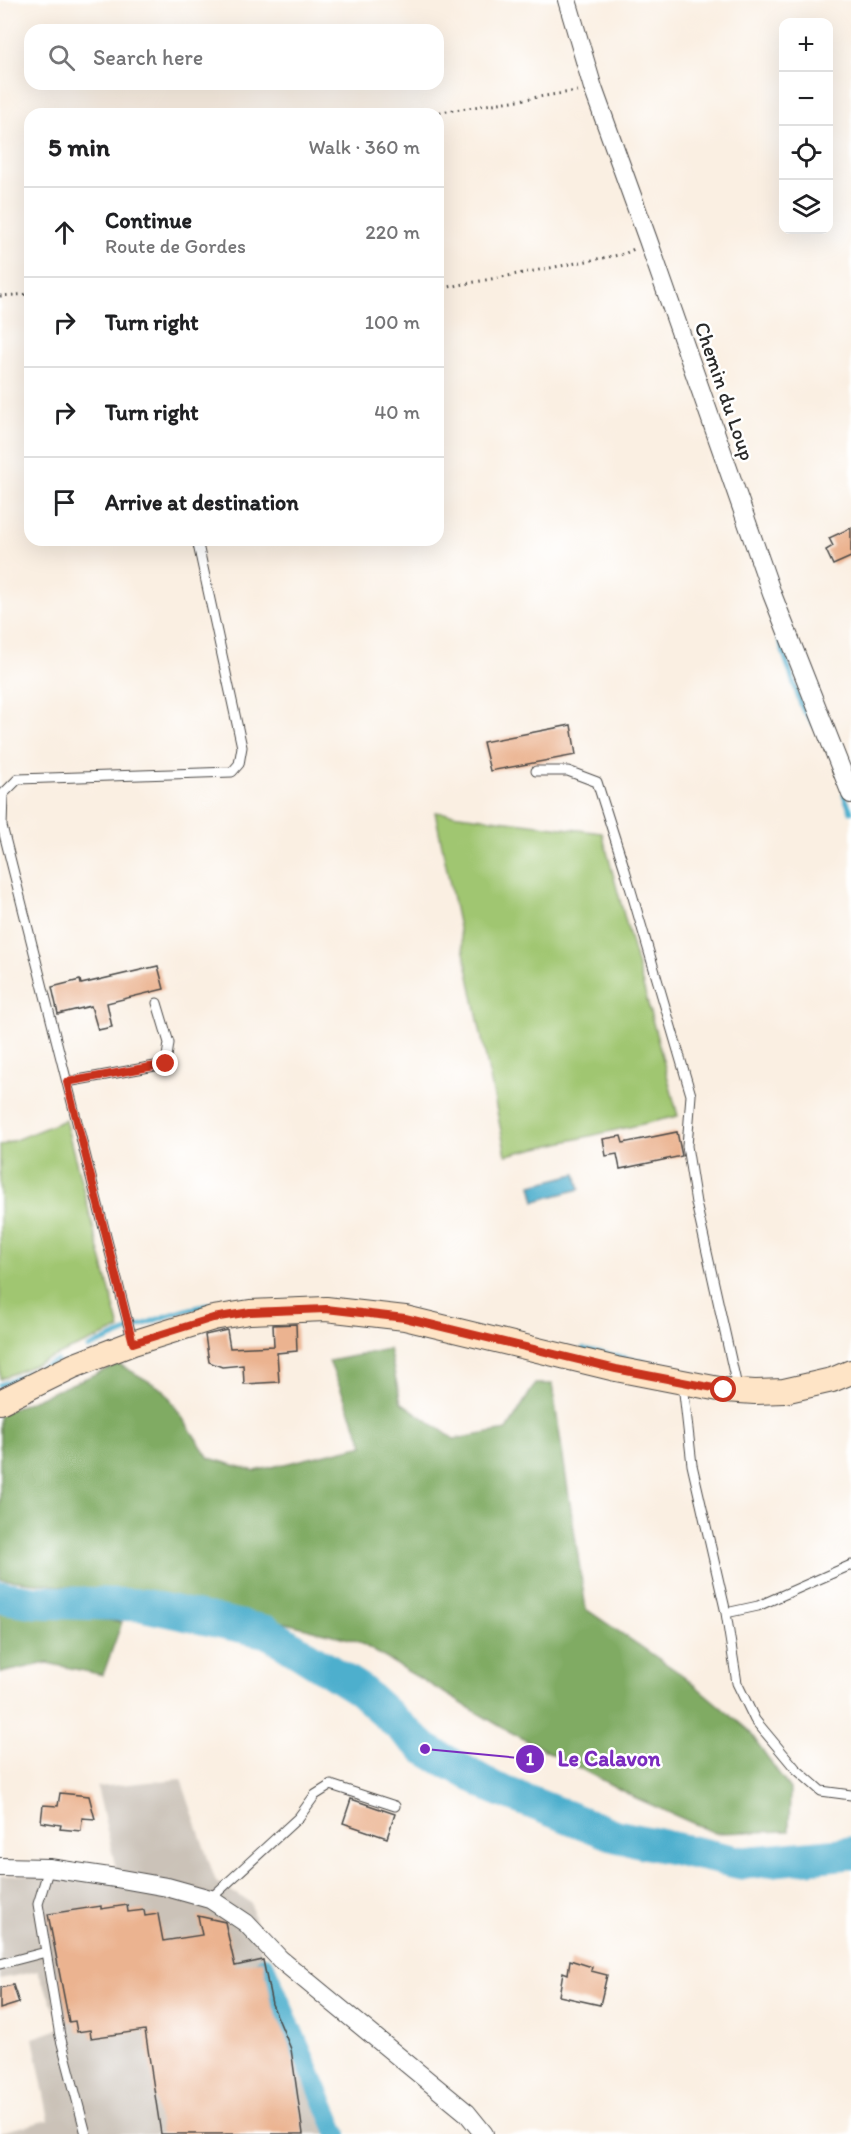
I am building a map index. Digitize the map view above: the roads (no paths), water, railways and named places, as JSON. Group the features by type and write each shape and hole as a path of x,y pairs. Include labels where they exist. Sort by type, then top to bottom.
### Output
{"street":[{"name":"Chemin du Loup","path":"567,0 593,88 772,594 851,794"},
{"path":"0,1402 74,1366 133,1343 213,1318 250,1312 326,1309 405,1318 616,1369 738,1391 784,1391 832,1380 851,1372"},
{"path":"0,1867 49,1868 167,1887 210,1899 246,1923 280,1959 467,2113 484,2134"}],"lane":[{"path":"133,1343 2,826 3,794 18,779 232,772 239,764 242,747 198,546"},
{"path":"536,771 568,771 597,782 691,1095 687,1146 696,1203 738,1391"},
{"path":"67,1082 166,1064 169,1043 157,1003"},
{"path":"683,1382 692,1465 726,1613 737,1683 755,1720 795,1768 821,1791 851,1795"},
{"path":"726,1613 758,1606 851,1565"},
{"path":"210,1899 299,1817 315,1795 331,1785 395,1806"},
{"path":"49,1868 38,1904 60,2036 86,2134"},
{"path":"0,1964 46,1952"}],"water":[{"path":"576,1174 580,1189 535,1201 531,1185"}],"waterway":[{"path":"773,621 802,708 817,728"},
{"path":"844,795 851,812"},
{"path":"88,1348 146,1323 186,1310 206,1305 248,1301"},
{"path":"583,1349 676,1369"},
{"path":"0,1385 57,1361"},
{"path":"0,1597 35,1602 142,1605 268,1632 360,1690 425,1749 494,1788 616,1836 742,1863 851,1853"},
{"path":"265,1966 337,2134"}],"place":[{"name":"Le Calavon","path":"425,1749"}]}
